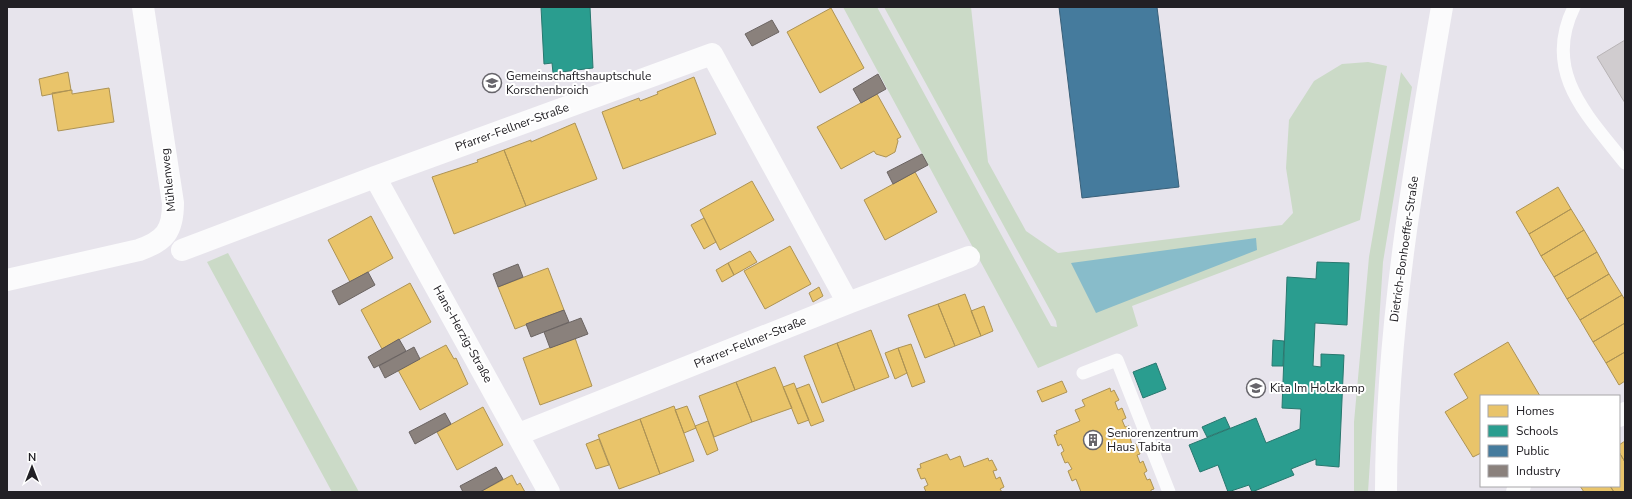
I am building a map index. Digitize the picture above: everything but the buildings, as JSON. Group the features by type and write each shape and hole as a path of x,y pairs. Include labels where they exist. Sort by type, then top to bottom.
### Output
{"street":[{"name":"Mühlenweg","path":"7,280 139,250 156,243 169,230 173,203 143,7"},
{"name":"Dietrich-Bonhoeffer-Straße","path":"1386,492 1387,417 1398,287 1403,245 1442,7"},
{"name":"Pfarrer-Fellner-Straße","path":"182,250 375,177 712,54 848,303"},
{"name":"Hans-Herzig-Straße","path":"375,177 519,434 549,492"},
{"name":"Pfarrer-Fellner-Straße","path":"519,434 848,303 968,257"}],"lane":[{"path":"1574,7 1567,23 1563,44 1564,64 1568,80 1586,115 1625,163"},
{"path":"1083,374 1117,360 1170,492"}],"green space":[{"path":"843,7 877,7 1051,326 1057,327 1056,321 884,7 971,7 988,162 1026,231 1058,253 1282,225 1293,213 1286,168 1289,120 1314,81 1342,64 1368,62 1387,66 1360,220 1132,306 1138,326 1038,368"},
{"path":"1401,72 1412,87 1383,262 1368,492 1354,492 1354,422 1369,257"},
{"path":"228,253 359,492 332,492 207,262"}],"water":[{"path":"1256,238 1257,250 1096,313 1071,263"}],"place":[{"name":"Gemeinschaftshauptschule Korschenbroich","path":"492,83"},
{"name":"Kita Im Holzkamp","path":"1256,388"},
{"name":"Seniorenzentrum Haus Tabita","path":"1093,440"}]}
